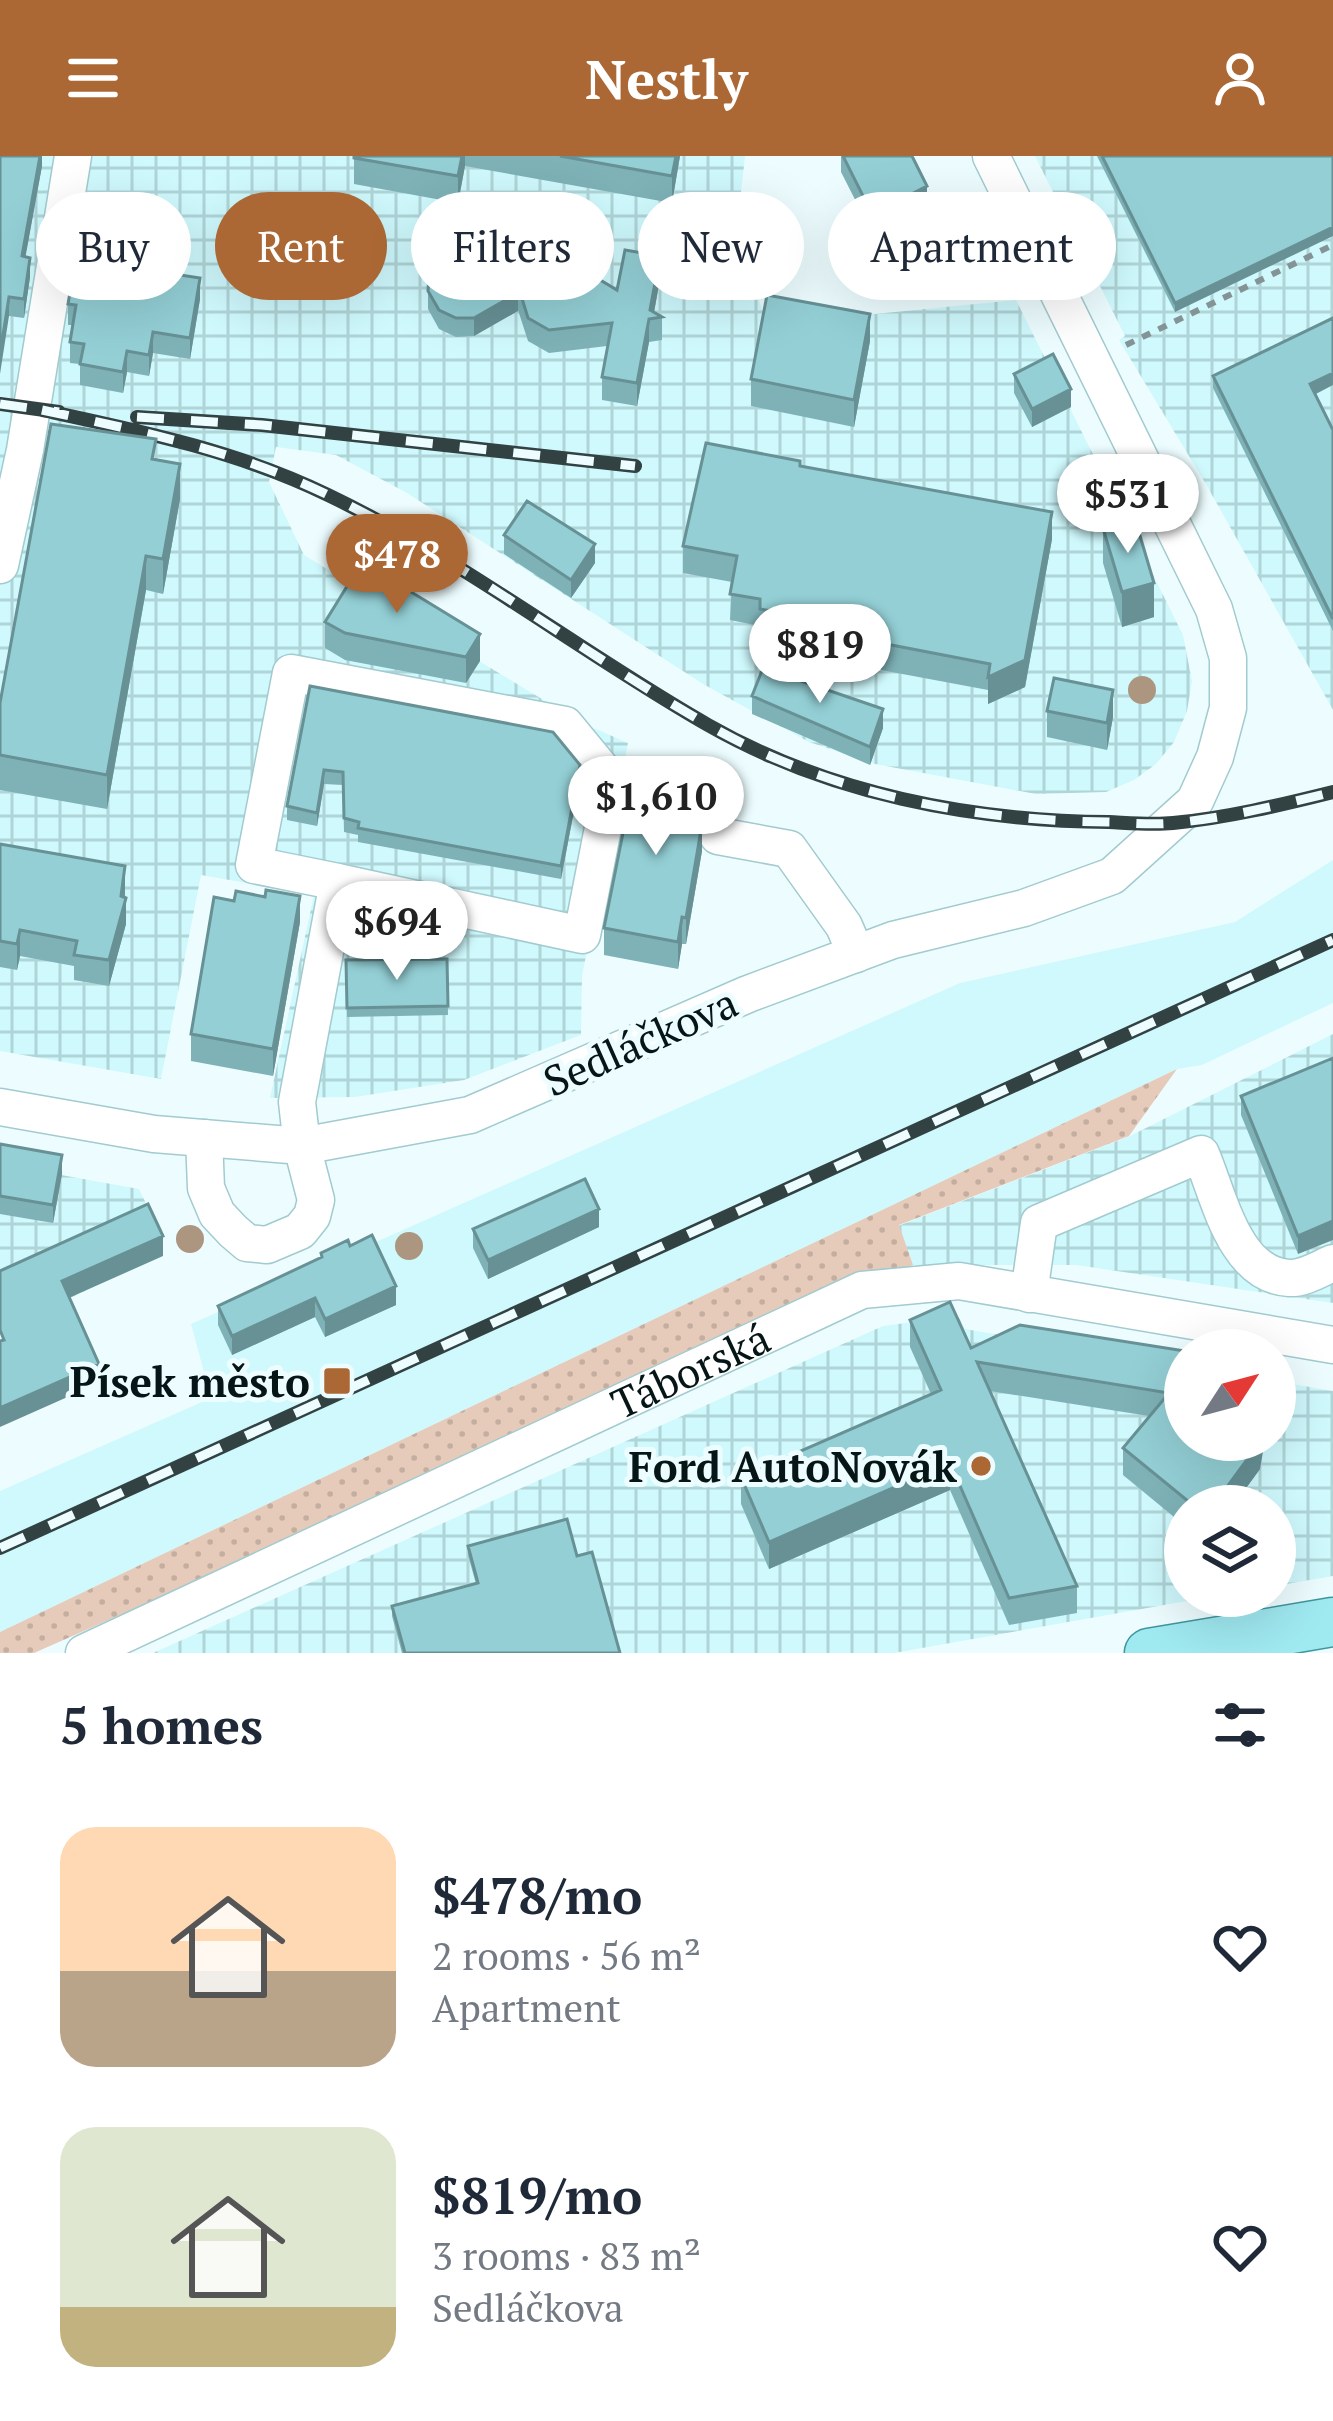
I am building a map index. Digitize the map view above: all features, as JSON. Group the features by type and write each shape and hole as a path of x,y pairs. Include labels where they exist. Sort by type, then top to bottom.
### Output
{"main road":[{"path":"1149,1653 1333,1622"}],"street":[{"path":"0,565 12,447 73,156"},
{"name":"Sedláčkova","path":"0,1107 154,1134 302,1146 470,1115 748,994 893,940 1024,908 1112,876 1195,801 1215,757 1228,708 1228,658 1214,609 991,156"},
{"path":"291,673 565,725 612,782 583,934 338,882 254,865 291,673"},
{"path":"718,836 789,849 844,926 856,955"},
{"path":"204,1138 206,1188 217,1214 248,1243 262,1245 300,1231 312,1216 316,1199 297,1102 338,882"},
{"path":"1029,1294 1039,1223 1201,1154 1242,1251 1255,1266 1290,1278 1333,1263"},
{"name":"Táborská","path":"84,1653 862,1290 959,1281 1333,1346"}],"path":[{"path":"1116,349 1333,245"}],"shaded area":[{"path":"0,156 745,156 741,192 638,192 638,300 759,300 767,322 811,309 875,314 1016,300 1183,635 1192,681 1187,711 1174,742 1156,764 1106,792 1036,794 875,764 809,742 703,684 407,493 336,455 276,447 269,482 304,555 580,722 628,743 582,976 581,1035 464,1080 355,1097 270,1098 314,895 201,875 161,1079 0,1051"},
{"path":"1035,156 1333,156 1333,710 1119,340 1125,336 1107,300 1116,300 1116,192 1053,192"},
{"path":"1333,860 1333,1003 1202,1065 1177,1069 0,1632 0,1491 211,1398 191,1324 960,983 1235,922"},
{"path":"1333,1034 1333,1303 1076,1265 913,1265 898,1226 1130,1136"},
{"path":"1177,1069 1129,1136 899,1225 913,1265 34,1653 0,1653 0,1632"},
{"path":"0,1164 139,1189 158,1228 161,1254 0,1332"},
{"path":"958,1316 965,1329 1164,1362 1164,1461 1296,1461 1296,1385 1333,1391 1333,1576 1296,1582 1296,1485 1164,1485 1164,1605 894,1653 153,1653 883,1326"}],"building":[{"path":"0,156 40,156 22,256 30,258 24,299 9,297 0,354"},
{"path":"354,156 462,156 458,176"},
{"path":"560,156 676,156 672,176"},
{"path":"843,156 912,156 927,186 915,192 861,192"},
{"path":"1102,156 1333,156 1333,227 1175,303"},
{"path":"625,250 638,252 638,300 652,300 650,310 662,317 649,319 637,383 602,377 612,323 549,330 528,318 522,300 614,300"},
{"path":"191,277 200,278 190,338 153,332 149,355 127,351 123,372 80,364 84,344 70,342 76,305 68,304 69,300 191,300"},
{"path":"433,300 506,300 474,318 456,318 439,310"},
{"path":"766,300 794,300 870,314 854,400 751,379"},
{"path":"1333,318 1333,373 1310,384 1333,430 1333,619 1213,376"},
{"path":"1053,354 1071,389 1032,409 1014,374"},
{"path":"51,424 156,439 152,459 180,464 163,559 146,556 107,775 0,755 0,703"},
{"path":"706,443 800,461 800,466 1052,512 1025,660 988,677 990,664 881,643 883,633 760,609 760,599 730,594 737,556 683,546"},
{"path":"527,501 595,544 571,580 504,535"},
{"path":"1135,519 1154,583 1122,592 1103,528"},
{"path":"362,562 480,634 466,657 345,633 325,622"},
{"path":"763,668 883,709 870,747 752,696"},
{"path":"1054,678 1113,690 1107,723 1047,711"},
{"path":"310,686 553,732 580,765 561,866 358,828 359,822 344,818 343,772 324,770 317,813 287,806"},
{"path":"635,773 709,786 696,804 702,824 678,942 604,928"},
{"path":"0,844 125,866 121,896 126,898 109,960 74,955 77,941 20,930 17,944 0,941"},
{"path":"266,890 300,896 273,1049 191,1034 214,897 234,901 236,891 265,897"},
{"path":"447,959 448,1006 347,1008 346,960"},
{"path":"1333,1058 1333,1221 1298,1236 1241,1096"},
{"path":"0,1144 62,1155 53,1205 0,1196"},
{"path":"585,1179 599,1209 488,1260 473,1229"},
{"path":"148,1204 163,1236 62,1281 99,1364 0,1408 0,1341 4,1340 0,1271"},
{"path":"372,1235 396,1286 325,1319 315,1298 232,1336 218,1306 348,1240 350,1246"},
{"path":"950,1302 971,1348 1020,1325 1164,1348 1164,1392 977,1362 1077,1586 1009,1598 950,1463 769,1542 741,1477 941,1390 910,1320"},
{"path":"1164,1399 1164,1461 1246,1461 1228,1485 1168,1485 1123,1448"},
{"path":"567,1519 577,1556 592,1552 620,1653 405,1653 392,1606 478,1583 468,1546"}],"railway":[{"path":"0,404 59,412"},
{"path":"42,410 224,454 328,495 426,548 708,725 754,749 852,786 1006,816 1149,824 1233,814 1333,792"},
{"path":"137,417 262,425 635,466"},
{"path":"0,1548 1333,940"}],"place":[{"name":"Písek město","path":"337,1381"},
{"name":"Ford AutoNovák","path":"981,1466"}]}
